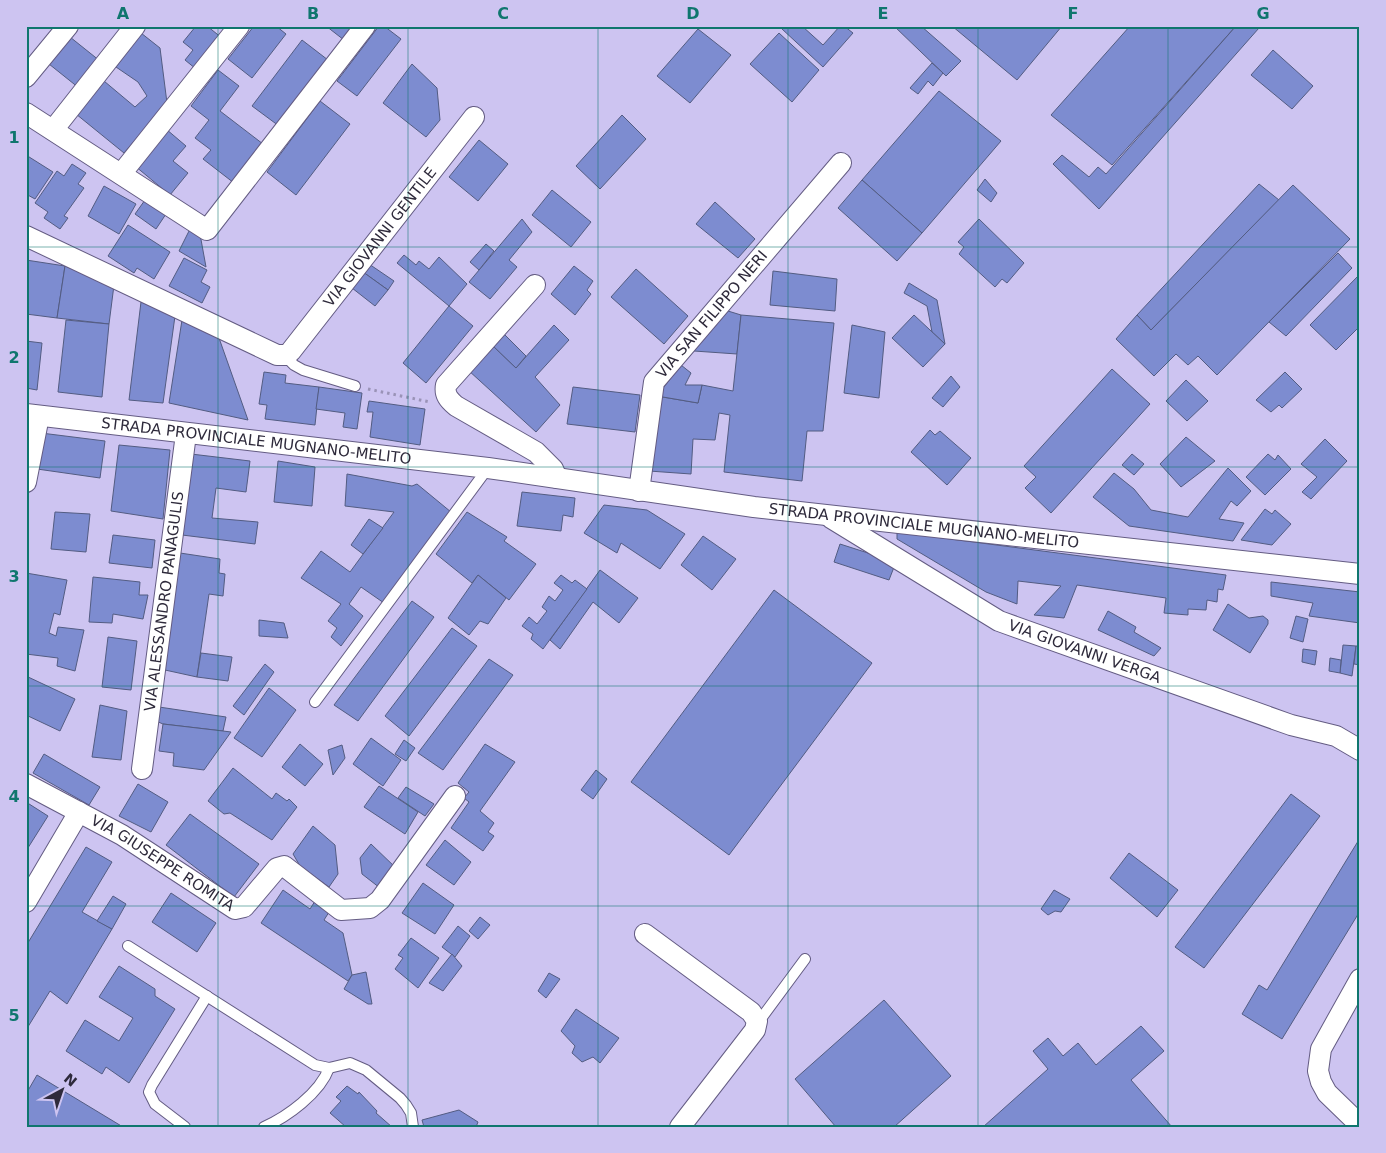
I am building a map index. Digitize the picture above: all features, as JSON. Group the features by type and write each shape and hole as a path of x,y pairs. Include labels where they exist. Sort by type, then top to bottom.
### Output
{"street":[{"path":"26,77 68,26"},
{"path":"54,130 135,26"},
{"path":"122,174 239,26"},
{"path":"26,113 207,230 365,26"},
{"name":"VIA GIOVANNI GENTILE","path":"284,355 291,351 474,117"},
{"name":"VIA SAN FILIPPO NERI","path":"639,491 654,382 840,163"},
{"path":"26,236 277,355 284,355"},
{"path":"535,285 446,385 445,391 448,400 456,406 536,452 552,469 557,478"},
{"path":"26,482 32,415"},
{"name":"STRADA PROVINCIALE MUGNANO-MELITO","path":"32,415 488,468 718,503 826,516 1360,574"},
{"name":"VIA ALESSANDRO PANAGULIS","path":"142,769 186,434"},
{"name":"VIA GIOVANNI VERGA","path":"826,516 999,620 1291,725 1336,736 1360,750"},
{"name":"VIA GIUSEPPE ROMITA","path":"26,784 122,835 235,909 244,907 277,868 284,866 337,908 345,911 370,908 377,904 455,796"},
{"path":"26,902 79,812"},
{"path":"645,934 751,1012 756,1021 756,1025 680,1127"},
{"path":"1360,979 1321,1049 1318,1071 1327,1093 1360,1125"}],"lane":[{"path":"284,355 294,365 303,370 355,386"},
{"path":"315,702 488,468"},
{"path":"128,946 311,1063 329,1068 350,1063 366,1070 400,1098 411,1113 412,1127"},
{"path":"756,1025 805,959"},
{"path":"186,1127 155,1104 150,1092 152,1085 207,996"},
{"path":"264,1127 281,1119 299,1106 322,1081 329,1068"}],"path":[{"path":"355,386 432,403 448,400"}],"building":[{"path":"196,26 207,26 222,38 196,69 185,60 193,50 183,42"},
{"path":"254,26 276,26 286,34 252,78 228,59"},
{"path":"326,26 355,26 344,40"},
{"path":"379,26 384,26 401,39 357,96 337,81"},
{"path":"785,26 802,26 823,45 840,26 844,26 853,33 823,67 782,29"},
{"path":"894,26 921,26 961,61 946,76"},
{"path":"952,26 1062,26 1017,80"},
{"path":"1130,26 1236,26 1112,165 1051,115"},
{"path":"1236,26 1257,26 1259,28 1099,209 1053,164 1062,155 1089,177 1098,167 1106,174"},
{"path":"698,29 731,55 690,103 657,76"},
{"path":"141,33 160,48 167,103 124,153 76,114 104,81 135,107 147,96 138,82 116,67"},
{"path":"779,33 819,70 792,102 750,64"},
{"path":"70,37 100,61 79,88 49,64"},
{"path":"302,40 328,60 279,126 252,106"},
{"path":"1273,50 1313,86 1292,109 1251,75"},
{"path":"932,63 943,73 933,86 928,81 918,94 910,88"},
{"path":"412,64 437,88 440,120 426,137 383,103"},
{"path":"218,70 239,86 220,111 263,144 234,183 203,159 211,150 195,138 209,120 191,106"},
{"path":"939,91 1001,141 922,233 862,180"},
{"path":"320,101 350,124 296,195 267,172"},
{"path":"622,115 646,139 600,189 576,166"},
{"path":"166,129 186,146 173,161 188,173 170,195 135,166"},
{"path":"479,140 508,164 478,201 449,177"},
{"path":"26,155 53,172 35,199 26,194"},
{"path":"72,164 86,173 78,184 84,188 64,216 68,218 60,229 44,218 48,212 35,203 57,171 64,176"},
{"path":"985,179 997,193 991,202 977,190"},
{"path":"862,180 922,233 897,261 838,208"},
{"path":"1259,184 1279,200 1151,330 1137,315"},
{"path":"1293,185 1350,239 1217,375 1198,356 1188,365 1176,354 1154,376 1116,339 1137,315 1151,330"},
{"path":"104,186 136,204 119,234 88,216"},
{"path":"552,190 591,222 571,247 532,215"},
{"path":"145,200 166,214 156,229 135,214"},
{"path":"715,202 755,239 738,258 696,224"},
{"path":"522,219 532,232 509,260 517,267 490,299 469,282"},
{"path":"979,219 1024,263 1007,283 1002,279 995,287 959,254 964,247 958,242"},
{"path":"128,225 170,252 154,279 137,268 134,273 108,256"},
{"path":"190,229 200,234 206,267 179,251"},
{"path":"486,244 494,251 479,270 470,262"},
{"path":"1338,253 1352,268 1286,336 1269,322"},
{"path":"404,255 416,265 419,261 429,269 439,257 467,284 449,306 397,263"},
{"path":"184,258 207,270 201,282 210,287 202,303 169,286"},
{"path":"26,260 65,266 57,318 26,314"},
{"path":"369,264 394,281 388,290 363,272"},
{"path":"65,266 114,285 109,324 57,318"},
{"path":"574,266 593,281 587,290 591,294 575,315 551,294"},
{"path":"636,269 688,316 664,344 611,297"},
{"path":"773,271 837,279 835,311 770,305"},
{"path":"363,272 388,290 375,306 352,288"},
{"path":"1360,274 1360,326 1336,350 1310,325"},
{"path":"909,283 937,300 945,344 932,332 927,306 904,293"},
{"path":"141,302 175,316 163,403 129,400"},
{"path":"449,306 473,326 426,383 403,363"},
{"path":"728,311 741,315 737,354 694,351"},
{"path":"741,315 834,323 823,431 807,431 802,481 724,472 730,415 719,413 715,440 693,439 691,474 649,471 657,396 698,403 702,385 733,391"},
{"path":"914,315 945,344 923,367 892,338"},
{"path":"66,320 109,324 102,397 58,392"},
{"path":"182,320 219,338 248,420 169,403"},
{"path":"554,325 569,340 535,377 560,405 536,432 468,370 491,344 516,368"},
{"path":"852,325 885,332 879,398 844,393"},
{"path":"502,332 526,356 516,368 491,344"},
{"path":"26,341 42,343 37,390 26,388"},
{"path":"681,365 691,373 685,385 702,385 698,403 657,396"},
{"path":"1112,369 1150,404 1051,513 1025,488 1036,477 1024,466"},
{"path":"264,372 286,375 285,383 319,387 315,425 265,419 267,405 259,404"},
{"path":"1285,372 1302,389 1282,408 1279,405 1271,412 1256,400"},
{"path":"951,376 960,387 943,407 932,398"},
{"path":"1186,380 1208,401 1187,421 1166,401"},
{"path":"319,387 362,393 357,429 343,427 345,413 316,409"},
{"path":"573,387 640,395 635,432 567,424"},
{"path":"369,401 425,409 420,445 370,437 373,412 367,412"},
{"path":"930,430 935,435 940,431 971,458 947,485 911,452"},
{"path":"41,433 105,441 100,478 37,469"},
{"path":"1186,437 1215,461 1181,487 1160,464"},
{"path":"1325,439 1347,461 1311,499 1302,492 1317,477 1301,464"},
{"path":"119,445 170,450 163,519 111,511"},
{"path":"191,454 250,461 246,492 216,488 212,518 258,522 255,544 182,535"},
{"path":"1132,454 1144,464 1134,475 1122,465"},
{"path":"1268,454 1275,460 1278,455 1291,469 1265,495 1246,477"},
{"path":"278,461 315,467 312,506 274,502"},
{"path":"1228,468 1251,491 1237,506 1231,501 1219,519 1244,523 1233,541 1129,526 1093,497 1114,473 1134,489 1151,510 1188,517"},
{"path":"347,474 412,486 417,484 451,512 384,603 361,587 349,604 363,616 341,646 331,637 337,628 328,621 341,604 301,578 321,551 350,572 394,512 345,506"},
{"path":"522,492 575,498 573,517 563,515 561,531 517,526"},
{"path":"604,505 647,510 685,534 660,569 621,543 617,553 584,533"},
{"path":"1265,509 1272,514 1275,510 1291,524 1272,545 1241,540"},
{"path":"55,512 90,514 86,552 51,549"},
{"path":"467,512 507,537 504,541 536,564 509,600 478,575 472,583 436,554"},
{"path":"369,519 383,528 363,554 351,545"},
{"path":"897,532 1226,575 1223,590 1218,589 1217,602 1207,600 1206,610 1188,609 1188,615 1164,613 1166,598 1077,585 1064,618 1034,615 1061,586 1018,581 1017,604 986,592 897,539"},
{"path":"113,535 155,540 152,568 109,563"},
{"path":"703,536 736,559 712,590 681,565"},
{"path":"840,544 896,562 889,580 834,562"},
{"path":"180,553 220,559 219,573 225,574 223,596 209,594 197,677 165,670"},
{"path":"600,570 638,598 619,623 593,602 560,649 550,640"},
{"path":"26,573 67,580 60,615 54,613 49,633 56,636 58,627 84,630 75,671 57,666 58,658 26,654"},
{"path":"478,575 506,598 488,624 480,621 469,635 448,618"},
{"path":"561,575 572,583 575,580 587,589 543,649 531,639 533,634 522,626 529,617 537,624 547,611 542,607 549,596 555,601 563,590 554,583"},
{"path":"93,577 140,582 139,595 148,595 143,619 113,614 112,623 89,622"},
{"path":"1271,582 1360,592 1360,623 1309,616 1313,603 1271,596"},
{"path":"774,590 872,663 729,855 631,782"},
{"path":"412,601 434,617 358,721 334,705"},
{"path":"1228,604 1249,618 1263,616 1268,620 1268,624 1250,653 1213,630"},
{"path":"1108,611 1136,627 1134,632 1161,648 1154,656 1098,630"},
{"path":"1296,616 1308,619 1303,642 1290,638"},
{"path":"259,620 284,623 288,638 259,636"},
{"path":"452,628 477,646 409,736 385,716"},
{"path":"108,637 137,641 131,690 102,687"},
{"path":"1343,645 1356,646 1352,676 1340,673"},
{"path":"1356,646 1360,646 1360,665 1354,664"},
{"path":"1303,649 1317,651 1315,665 1302,662"},
{"path":"201,653 232,657 228,681 197,677"},
{"path":"1330,658 1341,660 1340,673 1329,671"},
{"path":"489,659 513,675 443,770 418,753"},
{"path":"265,664 274,672 244,715 233,706"},
{"path":"26,676 75,699 60,731 26,715"},
{"path":"269,688 296,710 262,757 234,738"},
{"path":"100,705 127,711 121,760 92,757"},
{"path":"159,707 226,717 223,731 163,724 156,721"},
{"path":"163,724 231,732 204,770 173,766 174,753 159,751"},
{"path":"371,738 401,760 383,786 353,764"},
{"path":"404,740 415,748 406,761 395,754"},
{"path":"300,744 323,764 305,786 282,767"},
{"path":"485,744 515,762 480,811 494,823 488,832 494,836 483,851 451,828 469,802 464,798 469,792 458,783"},
{"path":"342,745 345,758 333,775 328,750"},
{"path":"44,754 100,787 89,805 33,773"},
{"path":"233,768 272,799 276,793 287,801 289,799 297,807 272,840 230,813 224,814 208,801"},
{"path":"596,770 607,779 593,799 581,790"},
{"path":"138,784 168,802 151,832 119,816"},
{"path":"379,786 418,812 405,834 364,807"},
{"path":"406,787 434,804 425,816 398,798"},
{"path":"1291,794 1320,816 1204,968 1175,947"},
{"path":"26,802 48,816 26,851"},
{"path":"190,814 259,864 234,897 166,845"},
{"path":"313,826 335,845 338,874 329,887 300,866 293,854"},
{"path":"1360,838 1360,911 1282,1039 1242,1014 1259,985 1267,990"},
{"path":"445,840 471,862 454,885 426,865"},
{"path":"371,844 396,868 380,888 362,874 360,858"},
{"path":"86,847 112,862 82,912 112,929 67,1004 50,991 26,1030 26,946"},
{"path":"1129,853 1178,890 1157,917 1110,878"},
{"path":"423,883 454,905 435,934 402,913"},
{"path":"283,890 310,909 317,898 331,909 324,920 343,933 352,975 348,981 261,923"},
{"path":"1054,890 1070,899 1061,912 1055,911 1048,915 1041,909"},
{"path":"171,893 216,923 197,952 152,922"},
{"path":"113,896 126,904 112,929 97,921"},
{"path":"480,917 490,925 478,939 469,931"},
{"path":"458,926 470,936 455,957 442,947"},
{"path":"411,938 439,958 418,988 395,969 403,958 398,955"},
{"path":"452,954 462,966 443,991 429,983"},
{"path":"119,966 155,989 155,996 175,1009 129,1083 106,1067 102,1074 66,1051 85,1020 119,1041 133,1018 99,997"},
{"path":"366,972 372,1004 368,1004 344,989 352,975"},
{"path":"549,973 560,979 546,998 538,991"},
{"path":"884,1000 951,1076 894,1127 836,1127 795,1079"},
{"path":"576,1009 619,1038 600,1063 593,1057 582,1062 572,1053 575,1046 561,1031"},
{"path":"1141,1026 1164,1051 1131,1080 1172,1127 983,1127 1048,1069 1033,1051 1048,1038 1063,1056 1078,1043 1096,1065"},
{"path":"37,1075 123,1127 30,1127 26,1125 26,1094"},
{"path":"347,1086 358,1094 359,1092 377,1111 376,1113 392,1127 346,1127 330,1113 341,1101 336,1097"},
{"path":"459,1110 478,1122 476,1127 424,1127 422,1120"}]}
